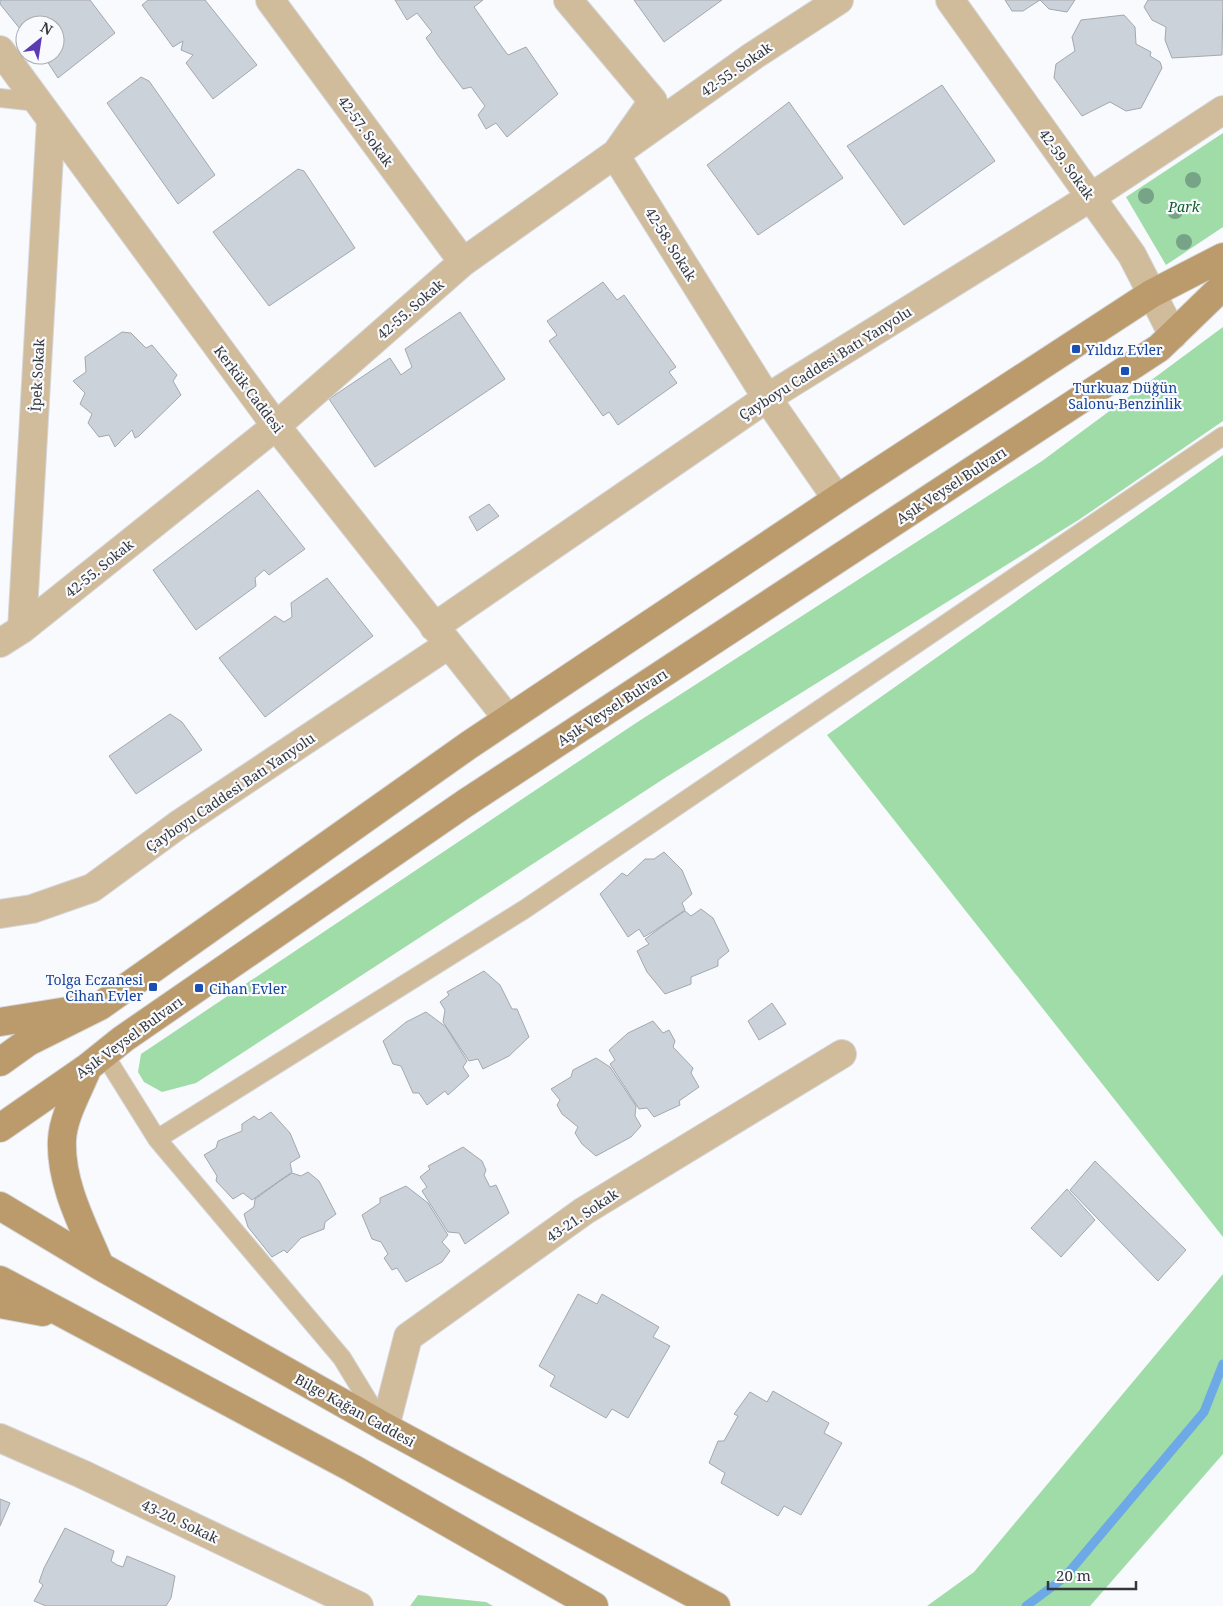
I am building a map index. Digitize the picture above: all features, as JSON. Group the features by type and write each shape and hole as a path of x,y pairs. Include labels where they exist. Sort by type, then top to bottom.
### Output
{"street":[{"name":"42-57. Sokak","path":"270,0 463,262"},
{"path":"568,0 653,100 615,155"},
{"name":"42-55. Sokak","path":"11,636 276,426 463,262 753,56 839,0"},
{"name":"42-59. Sokak","path":"950,0 1132,255 1173,335"},
{"name":"Kerkük Caddesi","path":"0,50 276,426 508,719"},
{"name":"Çayboyu Caddesi Batı Yanyolu","path":"0,914 32,909 92,888 768,398 1091,197 1223,110"},
{"name":"İpek Sokak","path":"11,636 44,111"},
{"name":"42-58. Sokak","path":"615,155 768,398 837,499"},
{"path":"0,1062 28,1042 100,1006 508,719 837,499 1151,294 1223,257"},
{"name":"Aşık Veysel Bulvarı","path":"0,1128 96,1061 123,1039 464,804 1159,348 1223,286"},
{"path":"0,1022 100,1006"},
{"name":"43-21. Sokak","path":"384,1427 408,1337 584,1211 842,1054"},
{"path":"96,1061 67,1119 62,1140 72,1198 100,1266"},
{"name":"Bilge Kağan Caddesi","path":"0,1206 100,1266 384,1427 716,1606"},
{"path":"0,1280 352,1468 594,1606"},
{"path":"0,1304 71,1317"},
{"name":"43-20. Sokak","path":"0,1438 82,1474 359,1606"}],"lane":[{"path":"0,98 44,111"},
{"path":"158,1139 525,909 1223,436"},
{"path":"96,1061 158,1139 342,1358 384,1427"}],"green space":[{"name":"Park","path":"1223,133 1223,227 1166,265 1126,197"},
{"path":"1223,327 1223,421 1080,519 668,776 196,1083 162,1092 144,1082 138,1072 141,1054 636,723 1042,461"},
{"path":"1223,455 1223,1237 827,735"},
{"path":"1223,1274 1223,1454 1090,1606 927,1606 974,1572"},
{"path":"418,1595 486,1602 493,1606 410,1606"}],"building":[{"path":"0,0 90,0 115,33 58,78 50,65 65,65 65,15 15,15 15,23 0,4"},
{"path":"148,0 205,0 257,65 213,99 186,63 193,55 181,50 183,41 173,47 142,5"},
{"path":"395,0 483,0 474,7 508,55 526,47 558,94 507,137 496,123 486,129 478,115 485,106 471,87 463,89 439,57 426,38 432,32 417,13 407,20"},
{"path":"634,0 722,0 664,42"},
{"path":"1005,0 1040,0 1023,11 1012,11"},
{"path":"1040,0 1075,0 1067,12 1049,9"},
{"path":"1148,0 1223,0 1222,55 1172,58 1165,40 1166,27 1152,20 1144,7"},
{"path":"1124,15 1135,27 1136,44 1151,52 1150,56 1160,62 1162,68 1141,108 1126,111 1110,102 1082,116 1054,78 1056,64 1075,51 1072,37 1081,20"},
{"path":"141,77 149,81 215,175 178,204 107,103"},
{"path":"942,85 995,161 904,225 847,146"},
{"path":"789,102 843,178 758,235 707,165"},
{"path":"298,169 304,171 355,248 269,306 213,232"},
{"path":"603,282 617,300 624,295 676,367 669,372 677,383 618,425 609,412 603,416 549,341 557,335 547,321"},
{"path":"460,312 505,379 375,467 329,399 390,358 401,375 412,367 405,349"},
{"path":"122,332 131,333 146,348 152,345 177,375 173,381 181,395 139,436 135,438 132,430 115,447 109,435 99,437 88,423 92,414 80,404 85,393 73,381 86,372 85,357"},
{"path":"258,490 305,549 269,575 264,570 255,578 256,586 196,630 153,570"},
{"path":"489,504 499,516 477,531 469,517"},
{"path":"327,578 373,636 265,717 219,658 275,616 284,622 292,617 291,603"},
{"path":"170,714 182,722 202,750 136,794 109,756"},
{"path":"664,852 682,870 692,894 682,903 685,910 654,931 644,937 639,929 628,937 600,894 622,873 627,876 645,859 654,859"},
{"path":"701,909 713,918 729,951 718,960 718,966 691,977 691,984 665,994 647,972 637,951 649,944 645,939 685,911 691,916"},
{"path":"484,971 500,985 512,1009 517,1009 529,1037 509,1056 483,1069 478,1059 469,1061 443,1022 445,1010 440,1002 449,995 447,992"},
{"path":"772,1003 786,1024 759,1040 748,1021"},
{"path":"426,1012 446,1027 467,1061 463,1067 469,1076 448,1095 445,1091 427,1105 419,1093 413,1093 401,1066 393,1064 383,1041 406,1022"},
{"path":"653,1021 663,1033 669,1030 675,1041 673,1047 693,1068 691,1073 699,1087 679,1101 680,1105 654,1117 647,1108 639,1109 610,1064 615,1060 609,1050 628,1033"},
{"path":"596,1058 610,1067 636,1106 635,1116 641,1126 631,1137 596,1156 582,1144 575,1133 578,1127 562,1114 557,1105 560,1100 551,1089 571,1077 573,1070"},
{"path":"271,1112 290,1133 300,1157 290,1163 292,1172 252,1200 243,1193 233,1199 216,1181 217,1176 204,1155 216,1148 218,1141 242,1131 242,1124 254,1116 259,1120"},
{"path":"463,1147 482,1161 486,1170 484,1175 490,1187 496,1185 509,1213 465,1244 459,1233 448,1232 422,1191 427,1187 420,1177 430,1169 428,1166"},
{"path":"1095,1161 1186,1250 1158,1281 1070,1190"},
{"path":"308,1172 319,1181 336,1214 325,1222 324,1229 301,1238 287,1253 284,1250 272,1257 248,1227 244,1214 254,1207 255,1199 292,1173 301,1176"},
{"path":"406,1186 428,1203 448,1235 442,1242 450,1251 442,1262 406,1282 397,1268 392,1270 384,1258 388,1254 381,1242 372,1239 362,1215 380,1203 380,1198"},
{"path":"1067,1189 1095,1220 1061,1257 1031,1228"},
{"path":"578,1294 597,1304 602,1294 659,1327 653,1337 670,1346 628,1418 612,1409 606,1418 550,1386 555,1376 539,1366"},
{"path":"773,1391 829,1423 824,1433 842,1443 801,1515 784,1506 778,1516 721,1483 725,1473 709,1463 718,1441 724,1441 738,1416 734,1414 750,1392 767,1402"},
{"path":"0,1499 10,1503 0,1526"},
{"path":"65,1528 114,1551 111,1561 117,1565 123,1567 127,1556 175,1576 171,1598 166,1606 46,1606 34,1601 43,1585 39,1582 44,1568"}],"waterway":[{"path":"1026,1606 1064,1578 1204,1412 1223,1364"}],"place":[{"name":"Yıldız Evler","path":"1076,349"},
{"name":"Turkuaz Düğün Salonu-Benzinlik","path":"1125,371"},
{"name":"Tolga Eczanesi Cihan Evler","path":"153,987"},
{"name":"Cihan Evler","path":"199,988"}]}
